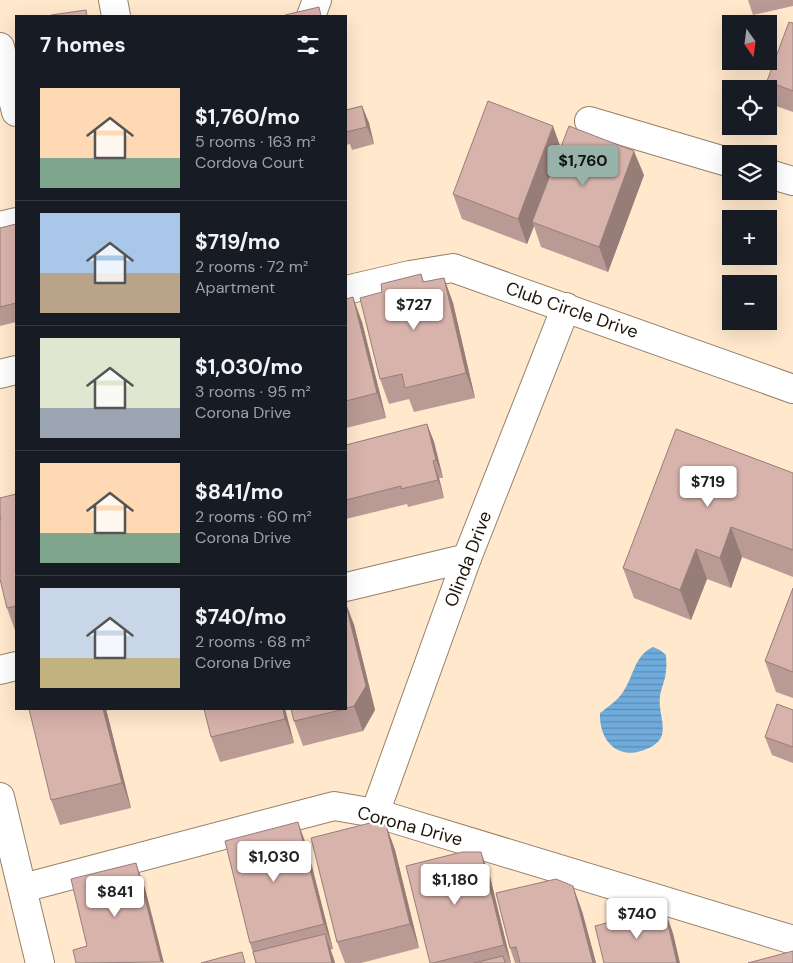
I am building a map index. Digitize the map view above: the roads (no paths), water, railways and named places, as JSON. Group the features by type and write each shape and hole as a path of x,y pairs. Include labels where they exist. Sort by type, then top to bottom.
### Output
{"street":[{"path":"112,0 116,15"},
{"path":"311,15 317,0"},
{"path":"0,46 15,108"},
{"path":"589,121 722,160"},
{"path":"777,176 793,181"},
{"path":"0,226 15,222"},
{"name":"Club Circle Drive","path":"347,290 410,275 454,268 793,389"},
{"name":"Olinda Drive","path":"374,813 467,558 566,307"},
{"path":"0,374 15,370"},
{"path":"347,587 467,558"},
{"path":"0,670 15,666"},
{"path":"0,797 40,963"},
{"name":"Corona Drive","path":"23,888 334,806 374,813 793,940"}],"water":[{"path":"653,647 666,655 666,673 660,701 663,726 662,735 653,746 639,752 629,753 620,751 607,741 603,733 600,713 621,695 638,661"}]}
